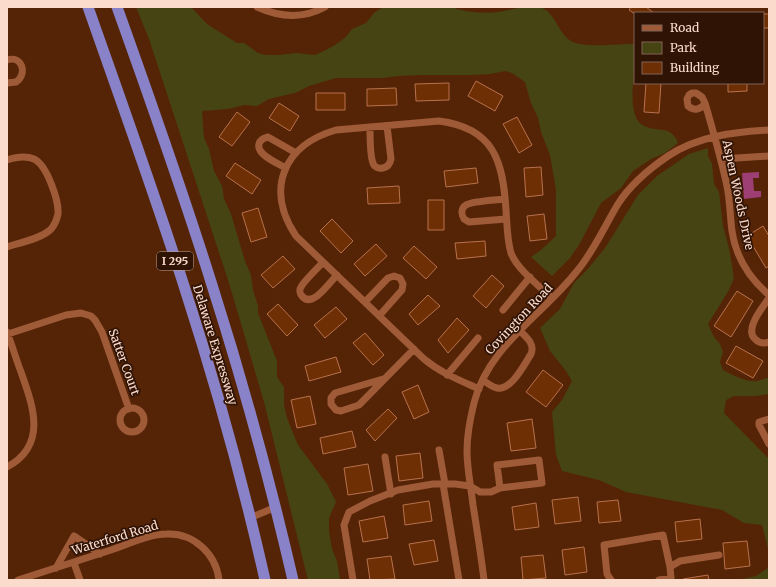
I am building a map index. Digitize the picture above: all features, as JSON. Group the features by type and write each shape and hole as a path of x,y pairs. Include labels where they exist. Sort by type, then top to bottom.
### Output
{"highway":[{"name":"Delaware Expressway","path":"88,7 184,288 217,396 265,580"},
{"name":"Delaware Expressway","path":"118,7 212,284 276,507 293,580"}],"street":[{"path":"257,7 268,12 288,16 310,12 325,7"},
{"path":"7,60 11,59 18,61 23,73 16,82 7,82"},
{"path":"705,104 714,136"},
{"path":"479,388 447,375 436,368 379,316 296,236 285,217 281,204 281,194 286,168 296,153 308,142 322,134 336,130 439,121 453,123 472,130 485,141 494,154 502,174 509,243 512,253 520,267 552,298"},
{"path":"370,127 372,161 375,166 381,169 386,168 391,159 388,126"},
{"name":"Covington Road","path":"484,580 470,486 467,451 473,407 479,388 498,355 520,330 577,272 590,254 618,205 639,179 652,168 674,153 714,136 745,131 769,130"},
{"name":"Aspen Woods Drive","path":"714,136 728,191 732,232 736,250 746,271 769,297 752,326 751,331 753,338 757,342 769,342"},
{"path":"286,168 262,154 258,147 259,143 262,139 268,137 296,153"},
{"path":"7,160 15,157 26,156 33,158 43,166 56,199 58,213 55,224 46,233 7,247"},
{"path":"721,159 769,156"},
{"path":"505,199 468,204 463,208 462,213 464,219 469,222 506,219"},
{"path":"323,262 301,288 300,294 304,298 308,300 316,298 337,275"},
{"path":"365,302 388,278 394,276 400,278 403,284 402,290 379,316"},
{"path":"503,310 530,277"},
{"name":"Satter Court","path":"8,333 66,315 81,313 91,316 102,332 129,409"},
{"path":"483,380 496,388 503,388 510,384 532,354 533,350 531,343 520,330"},
{"path":"7,467 19,458 30,444 34,429 32,403 8,333"},
{"path":"447,375 478,338"},
{"path":"383,379 335,393 331,398 331,404 336,410 341,411 359,405 414,349"},
{"path":"769,419 759,422 759,425 769,444"},
{"path":"439,450 459,580"},
{"path":"384,457 391,494"},
{"path":"353,580 344,525 349,512 398,490 433,484 470,486 480,492 491,492 500,488 542,483 539,460 497,465 500,488"},
{"path":"250,518 276,507"},
{"name":"Waterford Road","path":"18,580 74,563 145,538 162,534 178,534 193,539 205,550 216,564 219,580"},
{"path":"610,580 604,545 663,535 671,579 659,580"},
{"path":"56,568 74,536 100,554"},
{"path":"670,567 680,560 718,555"},
{"path":"74,563 80,580"}],"green space":[{"path":"136,7 191,7 207,24 237,43 244,43 258,53 266,55 296,53 315,55 335,45 346,37 352,29 366,23 374,13 383,7 454,7 456,9 466,11 488,13 523,7 538,7 548,12 562,33 571,41 584,45 634,44 634,76 632,94 633,108 637,120 646,127 671,133 678,143 665,153 651,159 633,171 621,188 601,203 579,245 570,258 552,276 531,257 556,236 556,190 550,155 525,82 512,73 505,71 472,75 336,78 309,86 295,93 269,99 257,106 244,105 228,109 202,111 204,138 209,149 214,171 222,186 224,199 231,214 245,261 251,275 253,290 258,306 258,313 277,361 277,377 284,387 284,405 287,418 298,445 327,484 336,502 329,518 329,531 332,549 337,561 340,580 308,580 264,402 229,283 149,39"},
{"path":"708,148 708,156 712,164 714,184 719,192 723,226 729,248 734,278 729,290 708,324 723,352 720,362 723,370 749,381 758,381 769,378 769,394 756,396 734,396 726,400 724,413 767,457 769,457 769,580 738,580 756,576 768,568 768,549 762,525 744,523 722,510 626,492 599,480 562,471 556,455 552,412 562,400 572,381 550,351 540,328 560,309 574,283 605,248 638,195 657,176 689,154"}],"shaded area":[{"path":"759,172 759,178 753,178 754,191 761,191 761,197 744,199 742,173"}],"building":[{"path":"631,7 646,7 653,12 634,12 634,13 629,10"},
{"path":"764,14 769,14 769,28 764,28"},
{"path":"476,81 503,96 495,111 468,96"},
{"path":"449,83 449,100 416,101 415,84"},
{"path":"646,84 661,84 659,113 644,112"},
{"path":"728,84 747,84 747,91 728,92"},
{"path":"396,88 397,105 367,106 367,89"},
{"path":"316,93 345,93 345,110 316,110"},
{"path":"279,103 299,116 290,131 269,118"},
{"path":"237,112 250,122 232,146 219,137"},
{"path":"517,117 532,145 519,153 503,124"},
{"path":"235,163 261,180 252,194 226,176"},
{"path":"541,167 543,195 526,197 524,168"},
{"path":"476,168 478,183 446,187 444,171"},
{"path":"399,186 400,203 368,204 367,188"},
{"path":"428,200 444,200 444,230 428,230"},
{"path":"258,208 267,237 251,242 242,213"},
{"path":"544,214 547,239 530,241 527,216"},
{"path":"332,219 353,241 341,253 320,231"},
{"path":"763,226 769,236 769,266 766,268 747,236"},
{"path":"485,241 486,256 457,259 455,243"},
{"path":"376,244 387,256 365,276 354,264"},
{"path":"414,246 437,267 426,279 403,258"},
{"path":"283,256 295,269 273,288 261,275"},
{"path":"492,275 504,286 486,308 473,296"},
{"path":"737,291 753,301 731,337 714,326"},
{"path":"428,295 440,306 418,325 409,314"},
{"path":"278,304 298,325 287,336 267,314"},
{"path":"336,307 347,319 325,338 314,325"},
{"path":"457,318 469,330 448,353 438,340"},
{"path":"365,333 384,355 373,365 353,343"},
{"path":"736,346 763,361 753,378 726,363"},
{"path":"336,357 341,372 309,381 305,366"},
{"path":"543,370 563,385 546,407 526,392"},
{"path":"418,385 429,412 414,419 402,392"},
{"path":"310,396 316,424 297,428 291,400"},
{"path":"388,409 397,418 375,441 366,430"},
{"path":"532,419 536,448 511,451 507,423"},
{"path":"352,431 356,447 323,454 320,438"},
{"path":"420,453 423,478 399,481 396,456"},
{"path":"368,464 373,491 348,495 344,468"},
{"path":"578,497 581,521 555,524 552,500"},
{"path":"618,500 621,521 599,523 597,502"},
{"path":"429,501 432,521 405,525 403,505"},
{"path":"536,503 539,527 515,530 512,507"},
{"path":"384,516 388,538 363,542 359,521"},
{"path":"700,519 702,539 677,542 675,522"},
{"path":"434,540 438,561 414,565 409,544"},
{"path":"747,541 750,566 725,569 723,543"},
{"path":"584,547 587,572 565,575 562,550"},
{"path":"543,555 546,578 523,580 521,557"},
{"path":"391,556 395,579 370,580 367,559"},
{"path":"708,575 709,580 683,580 683,579"}]}
